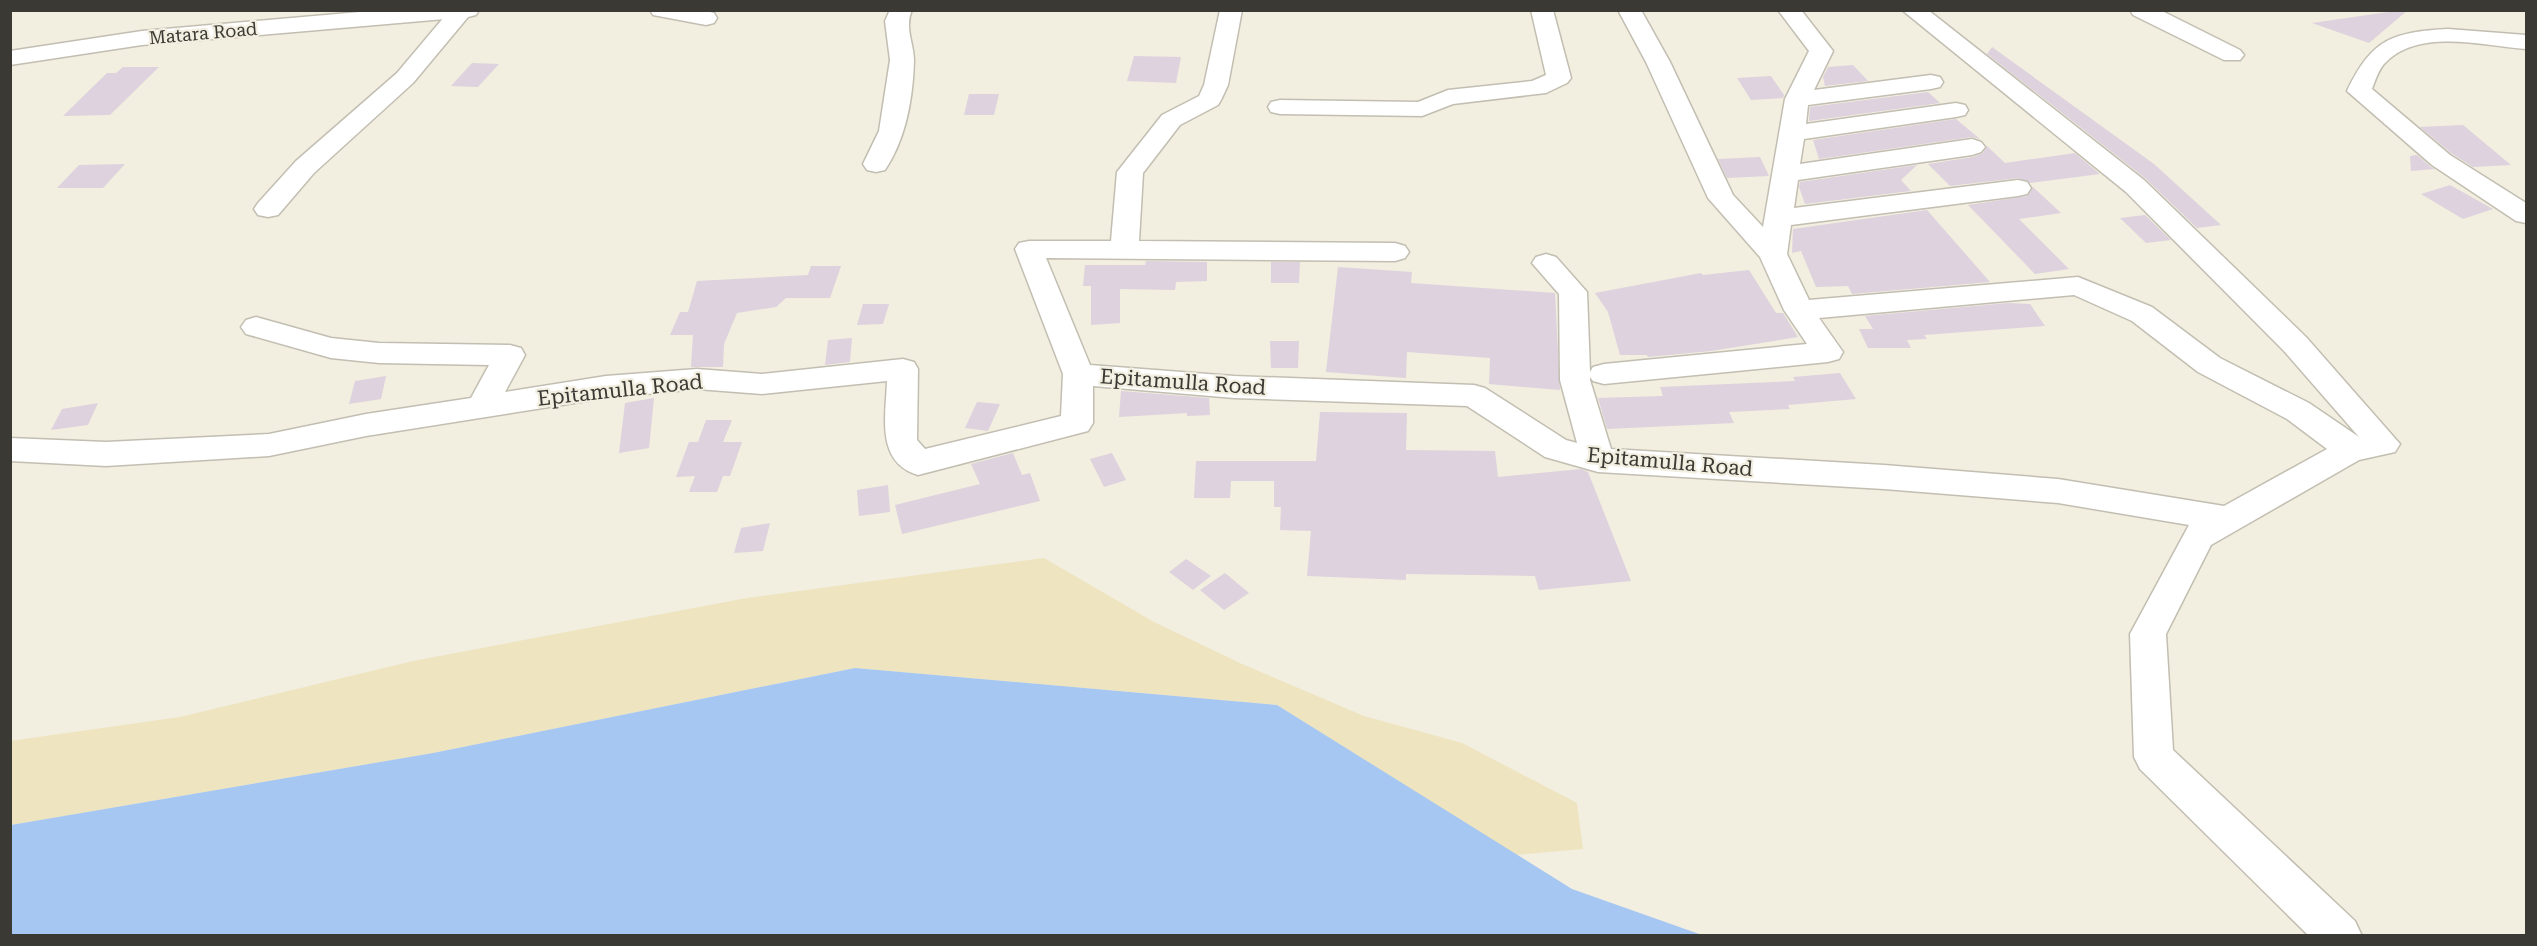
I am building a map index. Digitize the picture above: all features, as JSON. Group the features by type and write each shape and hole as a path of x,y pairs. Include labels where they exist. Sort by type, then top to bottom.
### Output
{"main road":[{"path":"661,10 706,18"},
{"path":"876,164 892,131 902,60 896,21 901,10"},
{"path":"1124,250 1131,172 1171,120 1209,100 1216,85 1231,10"},
{"path":"1280,107 1422,110 1448,97 1537,88 1559,78 1542,10"},
{"path":"1604,374 1828,352 1799,310 1773,254 1721,198 1658,62 1629,10"},
{"path":"1773,254 1797,99 1821,51 1789,10"},
{"path":"1913,10 2135,186 2295,344 2384,444 2350,450 2198,536 2148,634 2154,757 2340,936"},
{"path":"2141,10 2232,56"},
{"path":"267,209 305,167 405,78 465,11"},
{"name":"Matara Road","path":"10,57 142,38 465,11"},
{"path":"2526,42 2478,38 2416,37 2376,58 2359,91 2441,160 2526,215"},
{"path":"1797,99 1931,82"},
{"path":"1792,133 1956,110"},
{"path":"1786,174 1972,147"},
{"path":"1780,218 2018,188"},
{"path":"1078,374 1029,249 1395,252"},
{"path":"1546,263 1572,292 1575,380 1598,460"},
{"path":"1799,310 2078,286 2142,314 2209,365 2298,411 2350,450"},
{"path":"256,327 331,348 379,353 510,355 482,406"},
{"name":"Epitamulla Road","path":"10,449 106,454 269,445 366,424 606,387 698,379 762,384 903,369 901,442 918,463 1077,423 1078,374 1234,387 1474,396 1556,449 1598,460 1884,477 2058,491 2228,519"}],"sand":[{"path":"1044,558 1154,622 1242,664 1364,716 1462,743 1577,803 1583,849 1516,855 1277,705 855,668 433,753 11,825 10,741 180,717 413,661 747,598"}],"water":[{"path":"855,668 1277,705 1572,889 1702,935 11,935 11,825 433,753"}],"building":[{"path":"2408,10 2369,43 2312,23"},
{"path":"1992,47 2154,164 2221,225 2197,228 2145,178 1987,54"},
{"path":"1134,56 1181,57 1176,83 1127,81"},
{"path":"472,63 499,64 478,87 451,86"},
{"path":"1853,65 1868,81 1825,86 1823,77 1828,67"},
{"path":"123,67 159,67 110,115 63,116 107,73 116,73"},
{"path":"1771,76 1784,95 1783,98 1751,100 1737,78"},
{"path":"1928,92 1940,103 1809,121 1810,107"},
{"path":"969,94 999,94 994,115 964,115"},
{"path":"1956,119 1980,139 1972,137 1819,159 1813,140"},
{"path":"2463,125 2511,165 2473,167 2451,153 2420,127"},
{"path":"1987,146 2005,163 2075,153 2100,174 2030,183 2018,178 1950,186 1928,164 1973,157 1983,153"},
{"path":"2417,155 2435,169 2411,171 2410,156"},
{"path":"1760,157 1769,176 1727,178 1718,159"},
{"path":"125,164 103,188 57,188 79,165"},
{"path":"1917,165 1901,180 1911,191 1805,204 1799,187 1800,182"},
{"path":"2450,185 2493,209 2463,219 2421,194"},
{"path":"2033,187 2061,213 2019,219 2069,269 2035,274 1968,205 2027,196"},
{"path":"1927,210 1990,282 1852,294 1848,286 1816,287 1801,251 1792,253 1793,229"},
{"path":"2145,215 2171,240 2146,243 2120,218"},
{"path":"1146,261 1207,262 1207,281 1176,282 1175,290 1120,289 1120,323 1091,325 1091,286 1083,286 1085,265 1145,265"},
{"path":"1271,262 1300,262 1299,283 1271,283"},
{"path":"811,266 841,266 830,298 786,298 776,307 737,313 724,344 723,367 691,367 693,335 670,335 680,312 688,312 697,281 808,275"},
{"path":"1338,267 1412,272 1411,283 1555,293 1560,390 1489,384 1490,358 1407,352 1406,378 1326,372"},
{"path":"1749,270 1776,313 1783,313 1798,337 1711,351 1648,357 1647,355 1620,355 1608,312 1595,293 1701,273 1703,275"},
{"path":"2008,303 2030,304 2045,326 1924,335 1927,339 1907,340 1911,348 1868,348 1859,329 1873,329 1865,316"},
{"path":"863,304 889,304 883,324 857,325"},
{"path":"852,338 850,362 825,365 828,340"},
{"path":"1270,341 1299,341 1298,368 1271,368"},
{"path":"1840,373 1856,399 1788,405 1790,409 1729,412 1734,423 1607,429 1598,398 1663,396 1660,387 1795,381 1793,377"},
{"path":"386,376 381,399 349,404 355,381"},
{"path":"1121,391 1209,398 1210,415 1187,416 1187,413 1119,417"},
{"path":"654,398 649,448 619,453 625,403"},
{"path":"977,402 1000,404 988,431 965,428"},
{"path":"98,403 88,425 51,430 62,409"},
{"path":"1320,412 1407,413 1406,450 1495,451 1498,477 1581,469 1588,472 1631,581 1539,590 1535,576 1406,574 1406,580 1307,576 1311,531 1280,530 1281,507 1274,507 1274,481 1231,481 1230,498 1194,498 1196,461 1316,461"},
{"path":"706,420 732,420 723,442 742,442 730,476 723,476 717,492 689,492 695,476 676,477 689,442 698,442"},
{"path":"1013,453 1022,475 1030,473 1040,501 902,534 895,505 980,484 971,464"},
{"path":"1112,453 1126,480 1104,487 1090,459"},
{"path":"888,485 890,512 859,516 857,490"},
{"path":"770,523 763,551 734,553 741,528"},
{"path":"1186,559 1211,576 1193,590 1169,572"},
{"path":"1225,573 1249,593 1224,610 1200,590"}]}
